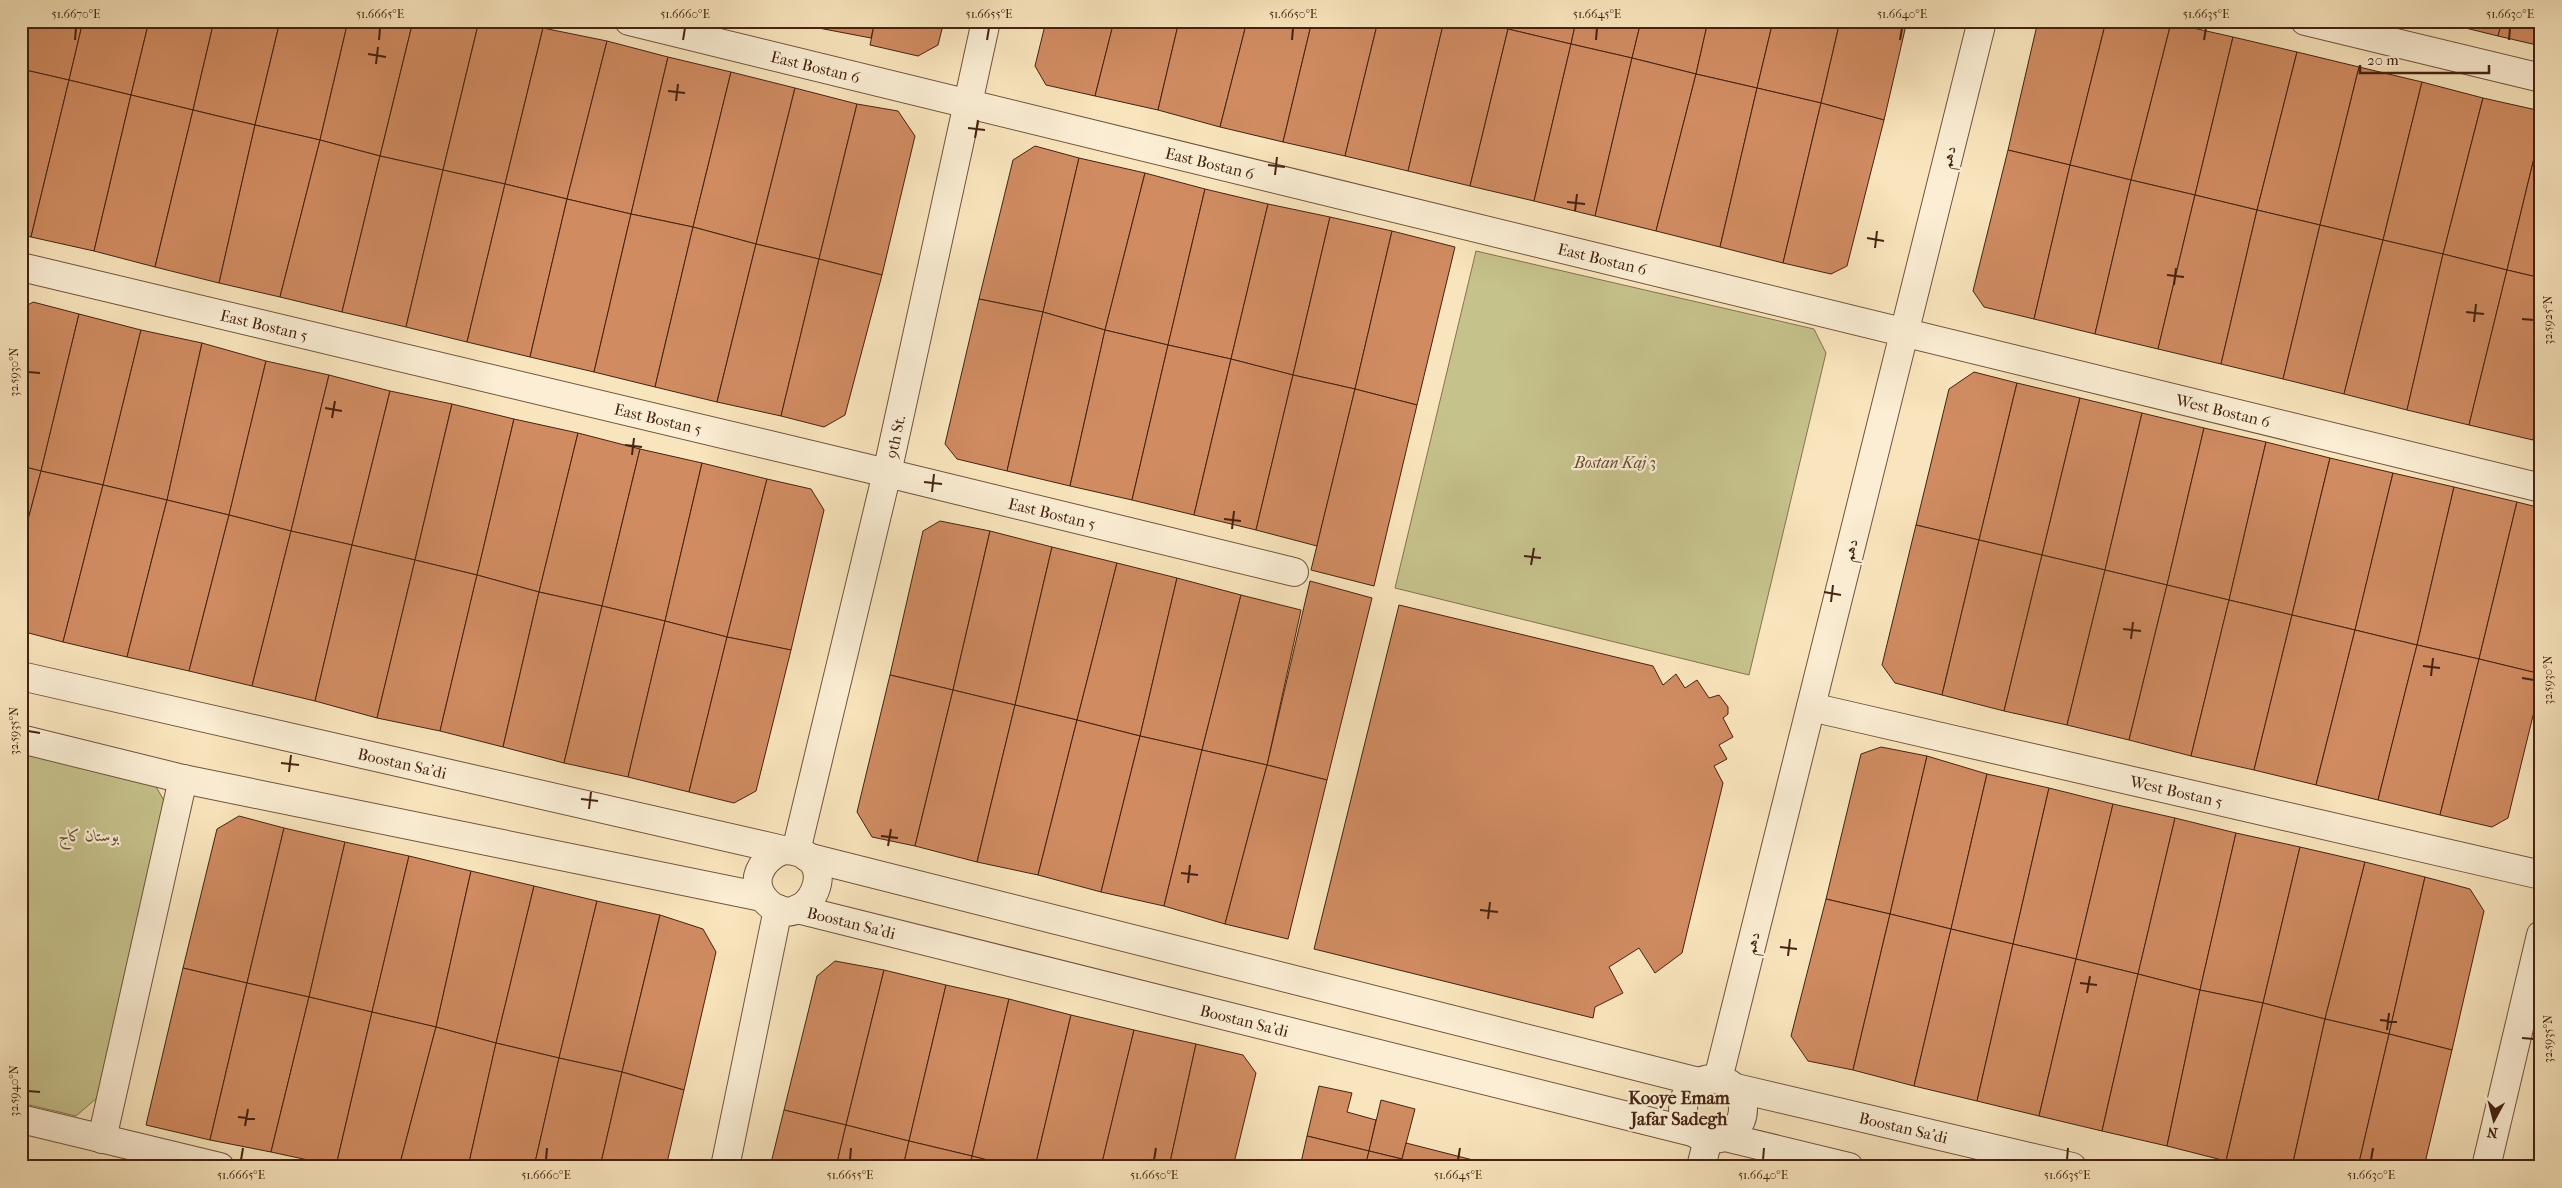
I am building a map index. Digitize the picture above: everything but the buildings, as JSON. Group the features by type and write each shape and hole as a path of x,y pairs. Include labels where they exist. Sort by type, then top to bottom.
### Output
{"street":[{"name":"East Bostan 6","path":"629,21 968,102 1905,333"},
{"name":"9th St.","path":"795,852 887,472 986,21"},
{"name":"دهم","path":"1718,1083 1982,21"},
{"path":"2305,21 2541,78"},
{"name":"East Bostan 5","path":"21,267 887,472 1294,572"},
{"name":"West Bostan 6","path":"1905,333 2541,488"},
{"name":"Boostan Sa'di","path":"21,676 795,852 1718,1083 2072,1167"},
{"name":"West Bostan 5","path":"1811,707 2541,875"},
{"name":"Boostan Sa'di","path":"21,739 183,779 779,905 1708,1136 1849,1167"},
{"path":"102,1139 183,779"},
{"path":"795,852 817,872 817,891 806,905 779,905 757,878 760,868 765,860 795,852"},
{"path":"725,1167 779,905"},
{"path":"2486,1167 2541,935"},
{"path":"1718,1083 1744,1106 1743,1116 1733,1132 1708,1136 1682,1115 1682,1105 1691,1087 1718,1083"},
{"path":"21,1119 220,1167"},
{"path":"1701,1167 1708,1136"}],"green space":[{"name":"Bostan Kaj 3","path":"1476,251 1814,329 1826,353 1749,675 1395,588"},
{"name":"بوستان کاج","path":"21,748 151,778 166,804 98,1097 76,1116 21,1103"}],"district":[{"name":"Kooye Emam Jafar Sadegh","path":"1679,1108"}]}
